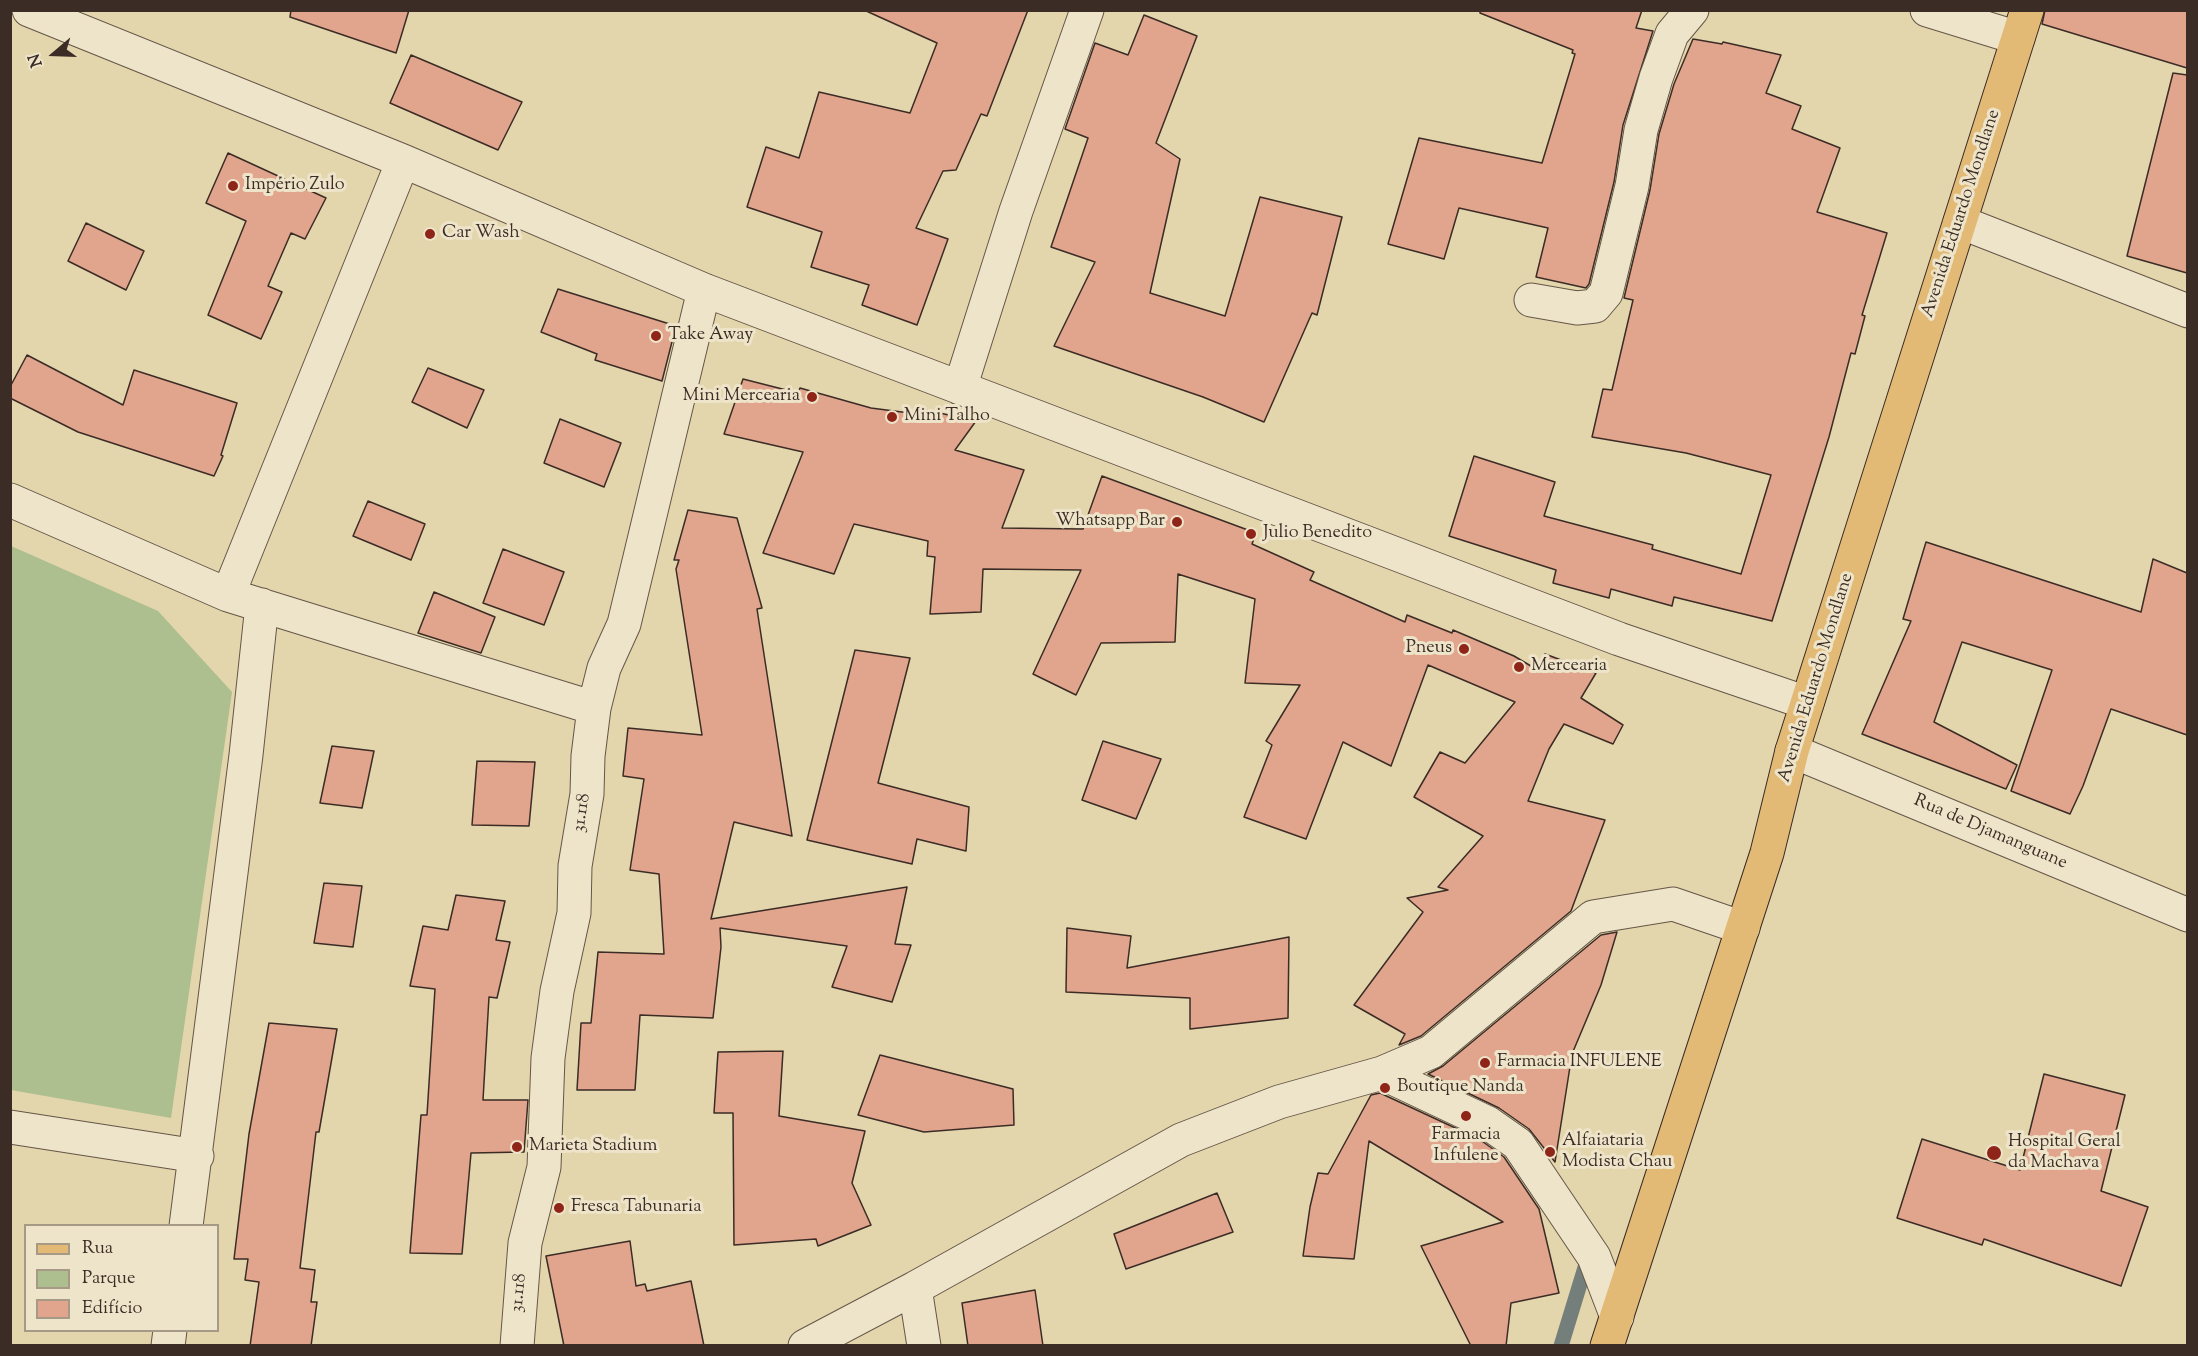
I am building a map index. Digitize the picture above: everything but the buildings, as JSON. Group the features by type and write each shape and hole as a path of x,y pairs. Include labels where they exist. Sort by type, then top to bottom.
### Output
{"main road":[{"name":"Avenida Eduardo Mondlane","path":"1612,1331 1767,853 1792,751 2022,24"}],"street":[{"path":"29,10 403,161 704,290 1618,639 1808,703"},
{"path":"960,388 1016,211 1087,10"},
{"path":"1531,300 1577,308 1595,306 1606,293 1632,186 1641,130 1656,78 1672,34 1692,10"},
{"path":"1928,10 2022,24"},
{"path":"228,595 403,161"},
{"path":"1960,222 2187,311"},
{"name":"31.118","path":"517,1346 525,1243 544,1167 548,1058 557,991 574,913 575,866 587,794 588,756 594,708 604,668 624,624 704,290"},
{"path":"10,500 228,595 594,708"},
{"path":"186,1224 249,733 262,605"},
{"name":"Rua de Djamanguane","path":"1792,751 2187,915"},
{"path":"805,1346 915,1288 1181,1140 1280,1102 1382,1073 1431,1052 1593,917 1674,904 1743,928"},
{"path":"1382,1073 1488,1123 1518,1144 1594,1257 1612,1331"},
{"path":"10,1127 196,1156"},
{"path":"915,1288 924,1346"}],"green space":[{"path":"11,546 158,611 232,692 171,1118 11,1090"}],"waterway":[{"path":"1561,1346 1587,1261"}],"place":[{"name":"Império Zulo","path":"233,186"},
{"name":"Car Wash","path":"430,234"},
{"name":"Take Away","path":"656,336"},
{"name":"Mini Mercearia","path":"812,397"},
{"name":"Mini Talho","path":"892,417"},
{"name":"Whatsapp Bar","path":"1177,522"},
{"name":"Julio Benedito","path":"1251,534"},
{"name":"Pneus","path":"1464,649"},
{"name":"Mercearia","path":"1519,667"},
{"name":"Farmacia INFULENE","path":"1485,1063"},
{"name":"Boutique Nanda","path":"1385,1088"},
{"name":"Farmacia Infulene","path":"1466,1116"},
{"name":"Marieta Stadium","path":"517,1147"},
{"name":"Alfaiataria Modista Chau","path":"1550,1152"},
{"name":"Hospital Geral da Machava","path":"1994,1153"},
{"name":"Fresca Tabunaria","path":"559,1208"}]}
